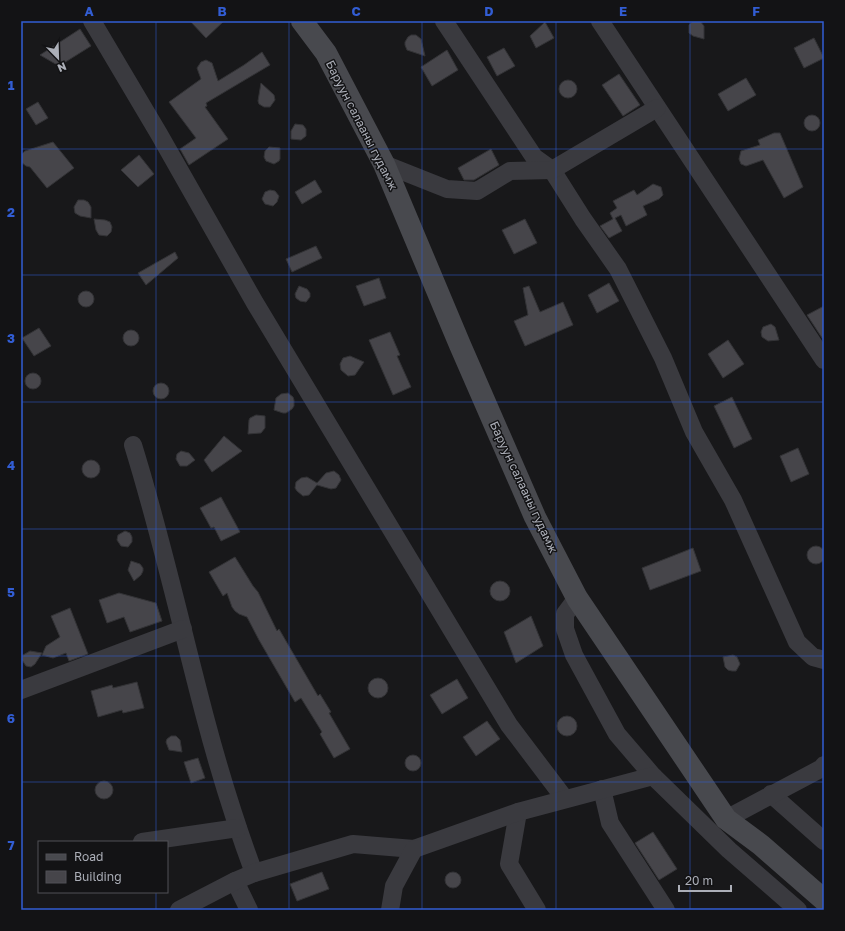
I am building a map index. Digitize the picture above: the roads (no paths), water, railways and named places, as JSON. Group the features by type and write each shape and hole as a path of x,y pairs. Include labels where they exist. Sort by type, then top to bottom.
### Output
{"main road":[{"name":"Баруун салааны гудамж","path":"302,21 326,53 384,164 460,346 532,510 577,598 726,819 761,845 824,900"}],"street":[{"path":"92,21 159,134 255,303 505,719 565,799"},
{"path":"444,21 534,157 552,170 583,219 618,269 663,358 694,432 733,500 797,642 813,657 824,660"},
{"path":"600,21 824,360"},
{"path":"384,164 446,189 477,191 510,171 552,170 658,108"},
{"path":"133,445 150,498 205,719 238,828 254,873"},
{"path":"577,598 565,614 565,630 574,655 617,734 653,776 729,850 798,910"},
{"path":"21,690 183,629"},
{"path":"726,819 822,768 824,765"},
{"path":"178,910 254,873 353,844 414,849 518,812 653,776"},
{"path":"602,789 610,822 666,910"},
{"path":"771,794 824,841"},
{"path":"518,812 509,864 537,910"},
{"path":"149,841 238,828"},
{"path":"390,910 394,886 414,849"},
{"path":"235,881 248,910"}]}
